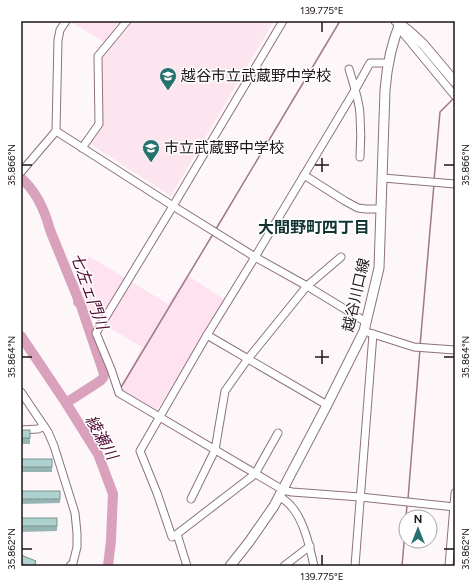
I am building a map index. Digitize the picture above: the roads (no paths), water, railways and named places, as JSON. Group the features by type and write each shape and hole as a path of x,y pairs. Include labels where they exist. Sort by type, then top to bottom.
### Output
{"main road":[{"name":"越谷川口線","path":"230,566 274,506 368,329 379,268 385,90 388,62 399,23"},
{"path":"399,23 423,44 455,82"}],"street":[{"path":"21,172 56,131 58,40 60,30 66,21"},
{"path":"82,148 99,124 98,56 127,21"},
{"path":"283,21 96,333 119,393 255,474 281,493 298,515 310,546 314,566"},
{"path":"399,23 455,96"},
{"path":"278,433 255,474 177,534 172,536 140,451 207,335 370,63 388,62"},
{"path":"349,69 360,113 360,158"},
{"path":"56,131 255,257 307,286 368,329 414,347 455,350"},
{"path":"304,175 358,208 381,209"},
{"path":"382,178 455,184"},
{"path":"191,500 215,450 225,391 247,360 307,286 341,257"},
{"path":"355,566 360,497 368,329"},
{"path":"207,335 327,406"},
{"path":"21,392 48,432 54,446 75,512 77,547 73,563 70,566"},
{"path":"21,430 38,429 44,426"},
{"path":"281,493 292,492 360,497 454,507"},
{"path":"449,566 455,493"},
{"path":"177,534 187,566"},
{"path":"284,566 310,546"}],"waterway":[{"path":"216,229 340,21"},
{"path":"434,180 440,112 454,98"},
{"name":"七左ェ門川","path":"21,178 31,189 43,209 79,301 78,302 80,303 104,374 100,381 66,403"},
{"path":"420,346 434,184"},
{"path":"120,389 213,234"},
{"name":"綾瀬川","path":"21,336 98,454 113,494 108,566"},
{"path":"408,499 420,349"},
{"path":"407,505 407,509"},
{"path":"402,566 403,549"}],"place":[{"name":"越谷市立武蔵野中学校","path":"168,91"},
{"name":"市立武蔵野中学校","path":"151,163"}],"district":[{"name":"大間野町四丁目","path":"314,227"}]}
